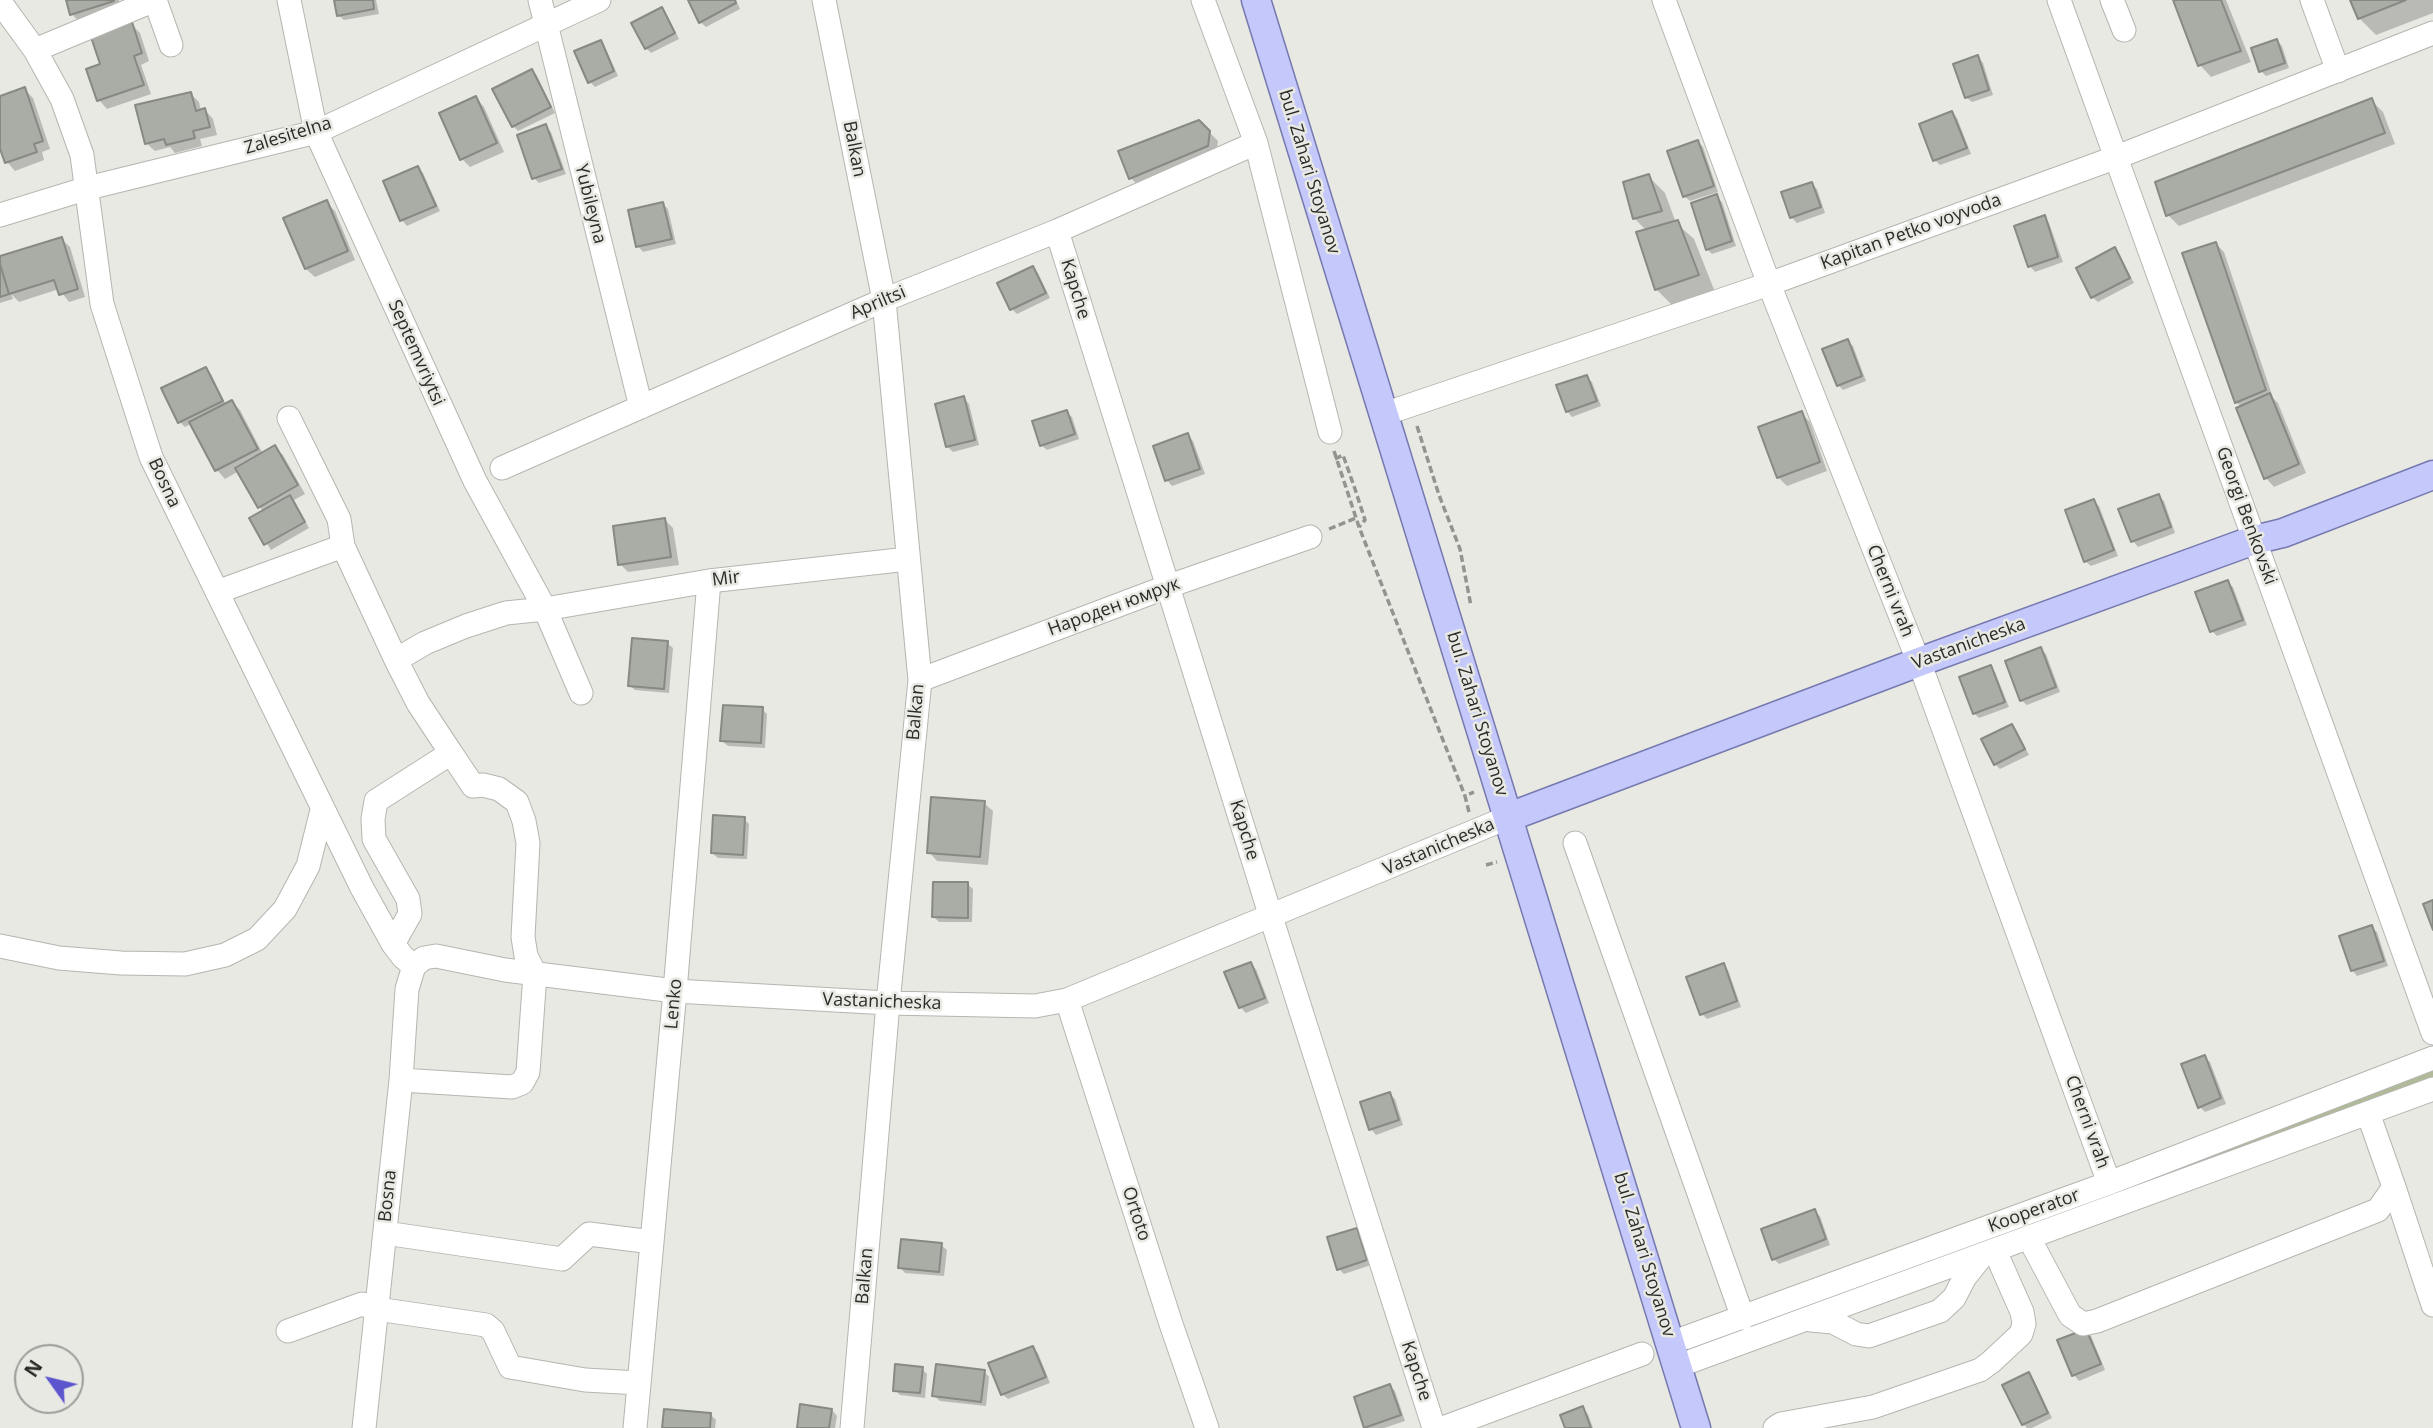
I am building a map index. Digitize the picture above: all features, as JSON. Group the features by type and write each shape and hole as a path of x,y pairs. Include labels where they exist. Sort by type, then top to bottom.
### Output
{"main road":[{"name":"bul. Zahari Stoyanov","path":"1257,0 1696,1428"},
{"name":"Vastanicheska","path":"1509,817 1919,662 2254,540 2284,533 2433,475"}],"street":[{"path":"35,50 155,0 171,45"},
{"name":"Septemvriytsi","path":"289,0 316,132 475,481 545,609 580,693"},
{"name":"Yubileyna","path":"540,0 641,407"},
{"name":"Zalesitelna","path":"0,215 88,188 316,132 599,0"},
{"name":"Balkan","path":"824,0 884,300 920,680 888,1003 852,1428"},
{"path":"1203,0 1256,143 1330,432"},
{"name":"Cherni vrah","path":"1664,0 1769,284 1919,662 2109,1184"},
{"name":"Georgi Benkovski","path":"2059,0 2433,1033"},
{"path":"2112,0 2124,30"},
{"path":"2312,0 2338,71"},
{"name":"Bosna","path":"0,2 35,50 66,110 82,155 102,304 146,444 322,810 393,944 414,966 407,989 401,1080 364,1428"},
{"name":"Kapitan Petko voyvoda","path":"1384,414 1769,284 2117,157 2433,33"},
{"name":"Apriltsi","path":"502,468 884,300 1057,231 1256,143"},
{"name":"Kapche","path":"1057,231 1270,917 1434,1428"},
{"path":"289,418 340,519 344,546 418,703 473,786 483,785 499,789 517,802 528,843 523,937 526,956 535,974 528,1072 522,1083 512,1087 401,1080"},
{"name":"Народен юмрук","path":"920,680 1168,586 1310,537"},
{"path":"217,592 344,546"},
{"name":"Mir","path":"396,660 425,643 506,613 545,609 709,580 908,559"},
{"name":"Lenko","path":"635,1428 709,580"},
{"path":"393,944 410,914 408,899 374,839 376,801 451,753"},
{"path":"0,946 59,958 121,963 185,964 225,955 257,939 285,909 308,866 322,810"},
{"name":"Vastanicheska","path":"414,966 424,958 436,956 535,974 675,991 888,1003 1035,1006 1067,1000 1509,817"},
{"path":"1576,843 1743,1318"},
{"name":"Ortoto","path":"1067,1000 1207,1428"},
{"name":"Kooperator","path":"1675,1354 1743,1318 2109,1184 2433,1058"},
{"name":"Kooperator","path":"1675,1354 1808,1319 2433,1090"},
{"path":"2368,1113 2433,1305"},
{"path":"2029,1238 2070,1315 2083,1324 2097,1321 2378,1210 2394,1187"},
{"path":"385,1233 562,1259 589,1234 652,1242"},
{"path":"1775,1428 1781,1424 1872,1407 1980,1370 2021,1334 2024,1324 2022,1312 1988,1254 1965,1277 1954,1298 1940,1311 1869,1336 1856,1334 1833,1322 1808,1319"},
{"path":"288,1331 362,1304 376,1309 486,1325 493,1331 510,1367 585,1380 639,1383"},
{"path":"1443,1428 1642,1354"}],"path":[{"path":"1330,432 1335,460 1359,527 1465,796"},
{"path":"1419,433 1439,495"},
{"path":"1335,460 1343,455 1365,520 1359,527"},
{"path":"1310,537 1356,518"}],"green space":[{"path":"2433,1071 2433,1080 1728,1337 1723,1336"}],"building":[{"path":"66,0 114,0 114,1 70,15"},
{"path":"334,0 373,0 374,9 337,16"},
{"path":"688,0 735,0 736,3 699,23"},
{"path":"2173,0 2221,0 2241,51 2198,66"},
{"path":"2350,0 2406,0 2358,19"},
{"path":"662,7 675,33 645,49 631,23"},
{"path":"132,22 142,53 134,56 144,85 97,101 86,69 100,64 91,37"},
{"path":"2277,39 2285,63 2259,72 2251,48"},
{"path":"601,40 614,71 588,83 574,51"},
{"path":"1978,55 1989,90 1965,98 1953,64"},
{"path":"532,69 551,107 512,127 492,89"},
{"path":"25,87 43,141 34,144 37,152 5,163 0,149 0,96"},
{"path":"191,92 196,111 205,108 210,127 193,131 195,138 166,145 164,139 145,144 135,105"},
{"path":"476,96 497,143 460,160 439,113"},
{"path":"2372,98 2385,133 2166,216 2155,182"},
{"path":"1952,111 1967,148 1933,161 1919,124"},
{"path":"1199,120 1210,131 1208,146 1129,179 1118,151"},
{"path":"546,124 562,169 532,179 517,135"},
{"path":"1698,140 1714,186 1683,197 1667,151"},
{"path":"418,166 436,206 400,221 383,181"},
{"path":"1649,174 1662,211 1633,219 1623,182"},
{"path":"1812,182 1821,207 1790,218 1781,192"},
{"path":"1717,194 1732,241 1706,250 1691,203"},
{"path":"327,200 348,251 305,269 283,218"},
{"path":"663,202 672,239 636,247 628,210"},
{"path":"2045,215 2058,257 2028,267 2014,226"},
{"path":"1678,220 1699,275 1655,290 1636,232"},
{"path":"62,237 78,289 59,295 54,280 9,294 0,256"},
{"path":"2216,242 2266,390 2235,403 2182,253"},
{"path":"2115,247 2130,278 2091,298 2076,268"},
{"path":"0,264 9,294 0,297"},
{"path":"1033,266 1046,293 1010,310 997,283"},
{"path":"1848,339 1862,376 1837,386 1822,349"},
{"path":"206,367 223,401 178,423 161,388"},
{"path":"1587,375 1597,401 1566,412 1556,385"},
{"path":"2270,393 2299,464 2264,479 2236,408"},
{"path":"964,396 975,440 946,447 935,404"},
{"path":"232,400 258,449 215,471 189,422"},
{"path":"1067,410 1075,434 1040,446 1032,421"},
{"path":"1802,411 1820,462 1777,478 1758,427"},
{"path":"1188,433 1200,469 1165,481 1153,446"},
{"path":"275,445 298,485 258,508 235,468"},
{"path":"2159,494 2171,527 2131,542 2118,509"},
{"path":"290,495 305,522 264,545 249,518"},
{"path":"2094,499 2114,550 2084,562 2065,510"},
{"path":"665,518 671,557 618,565 613,526"},
{"path":"2228,580 2243,620 2210,632 2195,592"},
{"path":"632,638 668,641 664,689 628,686"},
{"path":"2041,647 2056,687 2020,701 2005,661"},
{"path":"1991,665 2005,702 1973,714 1959,677"},
{"path":"723,705 763,707 761,743 720,741"},
{"path":"2012,724 2025,749 1994,765 1981,739"},
{"path":"931,797 985,801 980,857 927,853"},
{"path":"713,815 745,817 743,855 711,853"},
{"path":"933,882 968,882 968,918 932,917"},
{"path":"2433,900 2433,930 2423,904"},
{"path":"2372,925 2384,961 2351,971 2339,936"},
{"path":"1251,962 1265,998 1239,1008 1224,972"},
{"path":"1724,963 1737,1001 1700,1015 1686,977"},
{"path":"2205,1055 2221,1098 2198,1108 2181,1064"},
{"path":"1390,1092 1399,1120 1369,1130 1360,1102"},
{"path":"1815,1209 1826,1239 1772,1260 1761,1229"},
{"path":"1357,1228 1367,1260 1337,1270 1327,1237"},
{"path":"901,1239 942,1243 939,1272 898,1268"},
{"path":"2086,1329 2101,1364 2072,1376 2057,1340"},
{"path":"1033,1346 1046,1377 1001,1395 988,1363"},
{"path":"895,1364 923,1367 920,1393 893,1391"},
{"path":"936,1364 985,1370 981,1402 932,1396"},
{"path":"2029,1372 2048,1413 2022,1425 2002,1385"},
{"path":"1390,1384 1401,1415 1364,1428 1354,1397"},
{"path":"800,1404 832,1409 829,1428 797,1428"},
{"path":"1583,1406 1591,1428 1565,1428 1560,1415"},
{"path":"664,1409 711,1413 710,1428 662,1428"}]}
